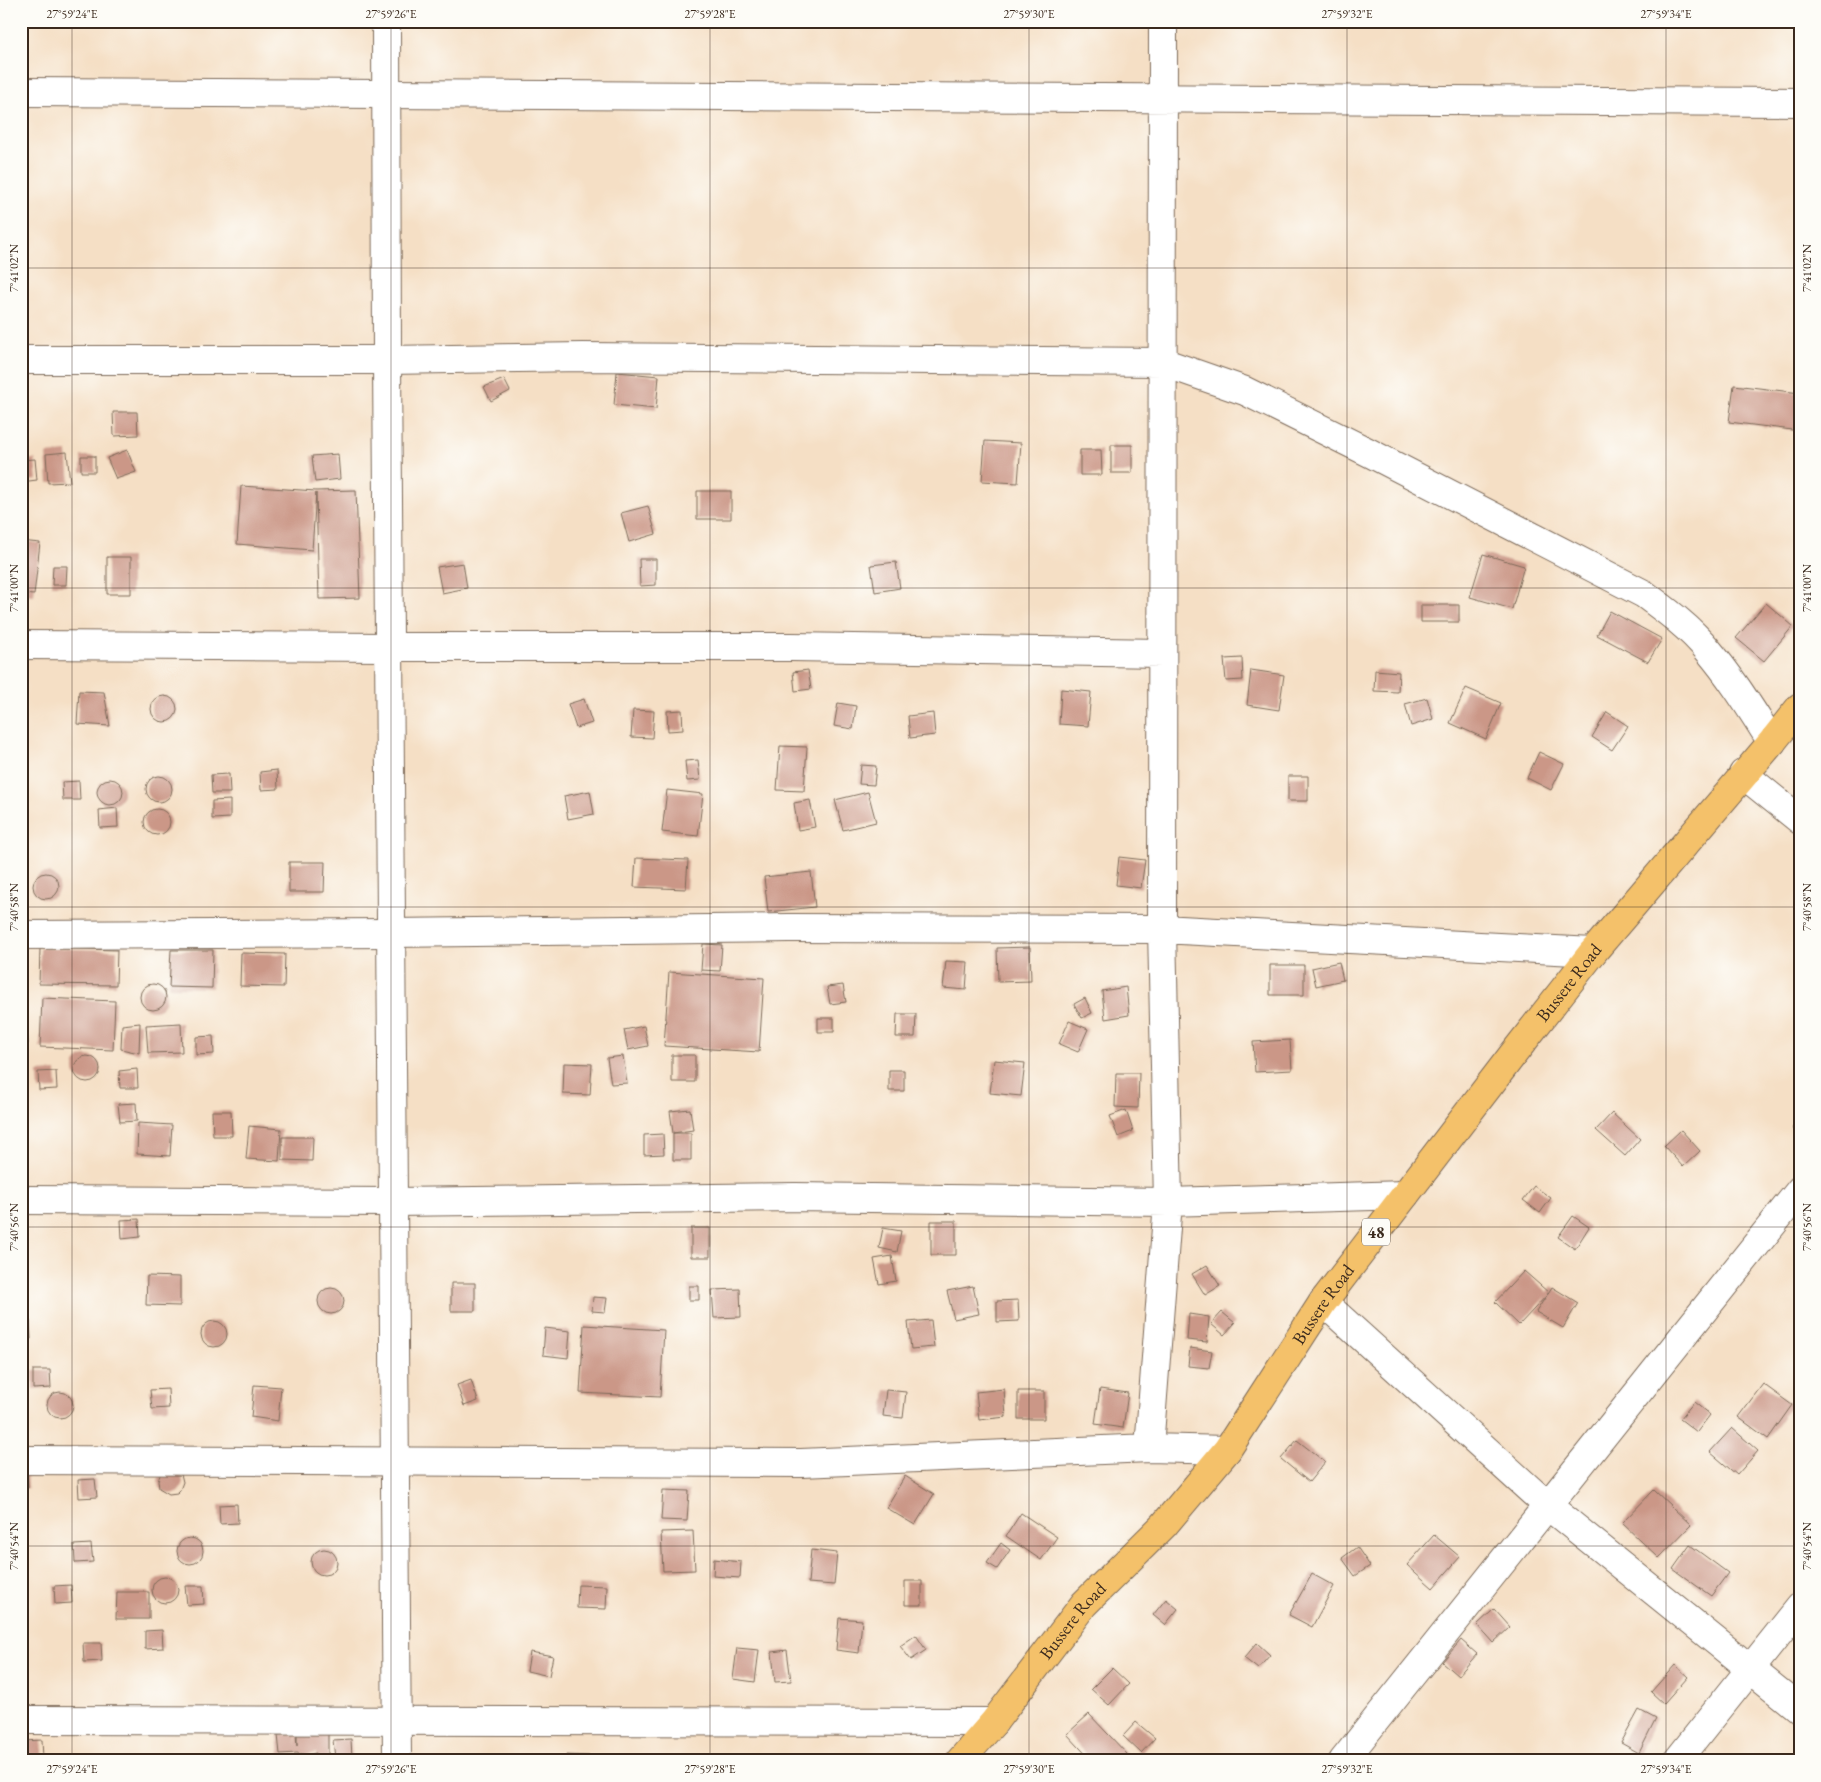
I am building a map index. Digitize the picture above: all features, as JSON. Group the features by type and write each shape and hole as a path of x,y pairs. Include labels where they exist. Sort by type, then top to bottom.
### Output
{"main road":[{"name":"Bussere Road","path":"960,1761 994,1722 1084,1604 1164,1526 1227,1450 1323,1302 1404,1195 1593,952 1800,707"}],"street":[{"path":"386,21 397,1761"},
{"path":"1149,1448 1168,1202 1162,929 1163,21"},
{"path":"21,92 1800,102"},
{"path":"21,360 387,360 592,357 1162,362 1245,391 1377,456 1644,594 1676,618 1707,648 1729,677 1772,742"},
{"path":"21,645 792,647 1162,652"},
{"path":"1743,774 1800,820"},
{"path":"21,935 789,928 1162,929 1593,952"},
{"path":"1343,1761 1800,1190"},
{"path":"21,1200 393,1202 795,1197 1168,1202 1404,1195"},
{"path":"1323,1302 1547,1505 1800,1708"},
{"path":"21,1460 801,1463 1149,1448 1227,1450"},
{"path":"1677,1761 1800,1607"},
{"path":"21,1720 994,1722"}],"building":[{"path":"617,372 659,376 656,409 614,405"},
{"path":"504,379 510,391 491,401 484,387"},
{"path":"1734,385 1800,393 1800,431 1729,422"},
{"path":"113,412 137,412 138,435 114,436"},
{"path":"985,441 1021,443 1018,483 982,481"},
{"path":"1111,445 1132,445 1132,473 1111,473"},
{"path":"127,450 136,472 116,479 107,458"},
{"path":"1080,450 1101,450 1102,475 1080,475"},
{"path":"67,452 70,482 48,483 46,454"},
{"path":"338,454 340,479 315,482 312,456"},
{"path":"81,456 95,456 95,472 81,472"},
{"path":"35,459 37,480 21,482 21,460"},
{"path":"241,486 316,491 356,490 360,598 319,599 316,493 312,550 237,544"},
{"path":"697,491 731,491 731,519 697,519"},
{"path":"648,506 656,534 629,542 621,513"},
{"path":"21,541 40,543 34,595 21,594"},
{"path":"1483,554 1524,566 1512,609 1470,597"},
{"path":"107,557 131,557 131,594 107,594"},
{"path":"639,559 656,559 656,585 640,586"},
{"path":"896,562 900,588 875,592 871,565"},
{"path":"463,563 467,588 442,593 437,567"},
{"path":"53,566 67,566 66,585 52,585"},
{"path":"1766,603 1793,626 1764,661 1736,638"},
{"path":"1421,605 1459,605 1459,622 1421,622"},
{"path":"1610,611 1662,639 1648,662 1597,635"},
{"path":"1242,658 1243,680 1226,681 1224,659"},
{"path":"808,670 811,689 795,691 793,672"},
{"path":"1251,670 1284,675 1279,710 1247,705"},
{"path":"1375,670 1399,672 1398,692 1374,691"},
{"path":"1466,688 1501,703 1486,739 1450,723"},
{"path":"1061,689 1091,692 1088,726 1059,724"},
{"path":"79,691 104,692 110,726 77,724"},
{"path":"164,696 173,700 177,709 173,718 164,722 155,718 151,709 155,700"},
{"path":"1427,698 1433,719 1411,726 1405,704"},
{"path":"584,699 592,723 576,728 568,704"},
{"path":"838,703 856,706 853,729 834,726"},
{"path":"633,710 654,711 652,738 631,737"},
{"path":"682,710 683,730 668,731 667,711"},
{"path":"1607,712 1628,726 1612,750 1592,737"},
{"path":"933,713 935,735 910,738 908,716"},
{"path":"780,746 807,747 804,791 777,790"},
{"path":"1539,752 1564,764 1551,790 1527,778"},
{"path":"698,760 700,780 687,781 685,761"},
{"path":"861,765 876,766 874,785 859,784"},
{"path":"277,770 278,789 261,790 260,772"},
{"path":"229,774 230,793 212,793 211,775"},
{"path":"159,776 168,780 172,789 168,798 159,802 150,798 146,789 150,780"},
{"path":"1288,776 1308,776 1308,801 1288,801"},
{"path":"110,779 119,783 123,792 119,801 110,805 101,801 97,792 101,783"},
{"path":"79,781 80,800 63,800 62,782"},
{"path":"667,790 703,794 698,836 662,832"},
{"path":"590,791 594,814 568,819 564,796"},
{"path":"868,792 876,822 843,830 835,800"},
{"path":"230,800 230,818 212,819 212,801"},
{"path":"810,800 815,827 798,830 794,803"},
{"path":"117,808 118,827 100,828 99,810"},
{"path":"157,809 166,813 170,822 166,831 157,835 148,831 144,822 148,813"},
{"path":"1119,857 1145,860 1141,888 1116,885"},
{"path":"636,858 688,860 686,889 634,887"},
{"path":"289,862 325,862 324,892 289,892"},
{"path":"811,872 815,907 768,912 764,877"},
{"path":"46,873 55,877 59,886 55,895 46,899 37,895 33,886 37,877"},
{"path":"703,944 722,945 720,971 701,970"},
{"path":"1030,947 1031,981 998,982 997,948"},
{"path":"40,948 117,950 116,985 39,984"},
{"path":"171,950 213,950 212,988 169,987"},
{"path":"241,953 285,954 284,987 240,986"},
{"path":"946,961 968,962 966,990 943,988"},
{"path":"1339,962 1343,980 1316,986 1312,968"},
{"path":"1270,965 1304,965 1304,995 1270,995"},
{"path":"669,972 764,978 759,1052 664,1046"},
{"path":"153,984 162,988 166,997 162,1006 153,1010 144,1006 140,997 144,988"},
{"path":"843,985 846,1002 830,1004 827,987"},
{"path":"1126,987 1129,1015 1105,1019 1102,991"},
{"path":"42,998 115,1001 113,1050 40,1047"},
{"path":"1085,998 1092,1013 1082,1018 1074,1004"},
{"path":"897,1014 916,1014 915,1037 896,1037"},
{"path":"818,1018 834,1018 834,1032 818,1032"},
{"path":"1069,1021 1088,1029 1078,1052 1059,1044"},
{"path":"140,1023 139,1053 121,1049 122,1025"},
{"path":"181,1023 182,1052 148,1053 146,1025"},
{"path":"21,1026 27,1026 28,1044 21,1045"},
{"path":"644,1026 648,1046 628,1050 624,1030"},
{"path":"213,1036 214,1054 196,1055 196,1037"},
{"path":"1290,1040 1292,1070 1255,1072 1253,1042"},
{"path":"672,1055 695,1055 695,1082 672,1082"},
{"path":"87,1056 96,1060 100,1069 96,1078 87,1082 78,1078 74,1069 78,1060"},
{"path":"623,1056 627,1083 611,1084 607,1058"},
{"path":"994,1060 1025,1063 1021,1096 990,1093"},
{"path":"564,1063 592,1064 590,1095 563,1094"},
{"path":"137,1069 138,1088 120,1088 119,1071"},
{"path":"889,1070 904,1070 904,1091 889,1091"},
{"path":"56,1071 57,1089 39,1090 38,1072"},
{"path":"1116,1073 1139,1073 1138,1108 1115,1107"},
{"path":"136,1103 137,1121 120,1122 118,1104"},
{"path":"690,1109 693,1130 673,1133 670,1111"},
{"path":"1126,1110 1133,1131 1118,1137 1110,1116"},
{"path":"212,1111 231,1111 232,1136 213,1136"},
{"path":"1612,1113 1640,1139 1625,1156 1596,1130"},
{"path":"1800,1120 1800,1135 1792,1128"},
{"path":"138,1123 172,1125 170,1156 137,1154"},
{"path":"249,1126 281,1129 279,1161 246,1159"},
{"path":"1681,1130 1700,1151 1683,1167 1664,1146"},
{"path":"673,1133 691,1133 691,1160 673,1160"},
{"path":"663,1134 664,1154 644,1155 644,1135"},
{"path":"282,1137 313,1137 312,1161 282,1160"},
{"path":"1534,1186 1551,1198 1540,1213 1523,1200"},
{"path":"1573,1216 1589,1227 1575,1249 1558,1237"},
{"path":"139,1219 140,1237 122,1239 121,1220"},
{"path":"931,1221 956,1221 956,1255 931,1255"},
{"path":"691,1228 710,1228 710,1257 691,1257"},
{"path":"883,1228 901,1231 897,1252 879,1248"},
{"path":"892,1256 896,1281 879,1284 874,1259"},
{"path":"1207,1265 1220,1286 1205,1295 1192,1274"},
{"path":"1524,1271 1549,1293 1519,1325 1495,1302"},
{"path":"147,1276 180,1277 180,1306 146,1305"},
{"path":"451,1283 475,1283 475,1311 451,1311"},
{"path":"689,1286 699,1286 699,1300 689,1300"},
{"path":"973,1286 979,1314 954,1319 947,1291"},
{"path":"1552,1287 1578,1303 1563,1328 1536,1312"},
{"path":"331,1288 340,1292 344,1301 340,1310 331,1314 322,1310 318,1301 322,1292"},
{"path":"740,1289 741,1317 714,1318 712,1290"},
{"path":"593,1297 607,1298 605,1312 592,1311"},
{"path":"1018,1300 1019,1321 997,1322 997,1301"},
{"path":"1222,1312 1235,1323 1224,1335 1211,1324"},
{"path":"1189,1314 1209,1317 1207,1342 1187,1340"},
{"path":"931,1320 934,1347 911,1349 908,1322"},
{"path":"21,1321 30,1321 31,1339 21,1340"},
{"path":"214,1321 223,1325 227,1334 223,1343 214,1347 205,1343 201,1334 205,1325"},
{"path":"584,1325 664,1330 660,1397 580,1393"},
{"path":"545,1328 570,1331 568,1358 543,1355"},
{"path":"1190,1348 1212,1351 1209,1368 1188,1366"},
{"path":"33,1370 50,1370 51,1388 33,1389"},
{"path":"471,1380 478,1401 464,1406 457,1385"},
{"path":"1763,1384 1792,1405 1768,1439 1738,1417"},
{"path":"254,1385 281,1387 278,1421 251,1417"},
{"path":"168,1389 169,1408 152,1409 150,1390"},
{"path":"1004,1389 1006,1417 979,1420 976,1392"},
{"path":"1100,1389 1128,1393 1123,1428 1095,1424"},
{"path":"886,1390 906,1392 903,1418 883,1416"},
{"path":"1018,1391 1044,1391 1044,1419 1018,1419"},
{"path":"60,1392 69,1396 73,1405 69,1414 60,1418 51,1414 47,1405 51,1396"},
{"path":"1694,1402 1710,1415 1697,1432 1680,1419"},
{"path":"1732,1428 1758,1451 1737,1475 1710,1452"},
{"path":"1297,1440 1325,1462 1309,1482 1281,1459"},
{"path":"21,1470 27,1470 28,1488 21,1489"},
{"path":"161,1473 181,1474 183,1482 177,1493 169,1494 159,1488 158,1480"},
{"path":"905,1476 934,1494 915,1525 886,1508"},
{"path":"95,1479 97,1497 79,1498 78,1480"},
{"path":"663,1490 689,1491 687,1521 661,1520"},
{"path":"1654,1490 1691,1525 1659,1558 1622,1523"},
{"path":"237,1504 238,1523 220,1524 219,1505"},
{"path":"1021,1513 1057,1537 1041,1560 1006,1536"},
{"path":"693,1531 695,1570 663,1571 661,1532"},
{"path":"21,1532 24,1532 25,1550 21,1550"},
{"path":"1434,1535 1460,1557 1433,1588 1407,1565"},
{"path":"190,1538 199,1542 203,1551 199,1560 190,1564 181,1560 177,1551 181,1542"},
{"path":"1001,1543 1010,1550 997,1569 987,1563"},
{"path":"91,1544 93,1562 75,1563 74,1545"},
{"path":"1690,1545 1728,1573 1711,1596 1673,1569"},
{"path":"1357,1547 1370,1566 1355,1576 1342,1558"},
{"path":"324,1549 333,1553 337,1562 333,1571 324,1575 315,1571 311,1562 315,1553"},
{"path":"811,1550 837,1553 834,1585 808,1583"},
{"path":"714,1559 741,1562 740,1578 713,1576"},
{"path":"1312,1574 1334,1586 1312,1627 1289,1615"},
{"path":"165,1577 174,1581 178,1590 174,1599 165,1603 156,1599 152,1590 156,1581"},
{"path":"905,1581 922,1581 922,1605 905,1605"},
{"path":"71,1585 72,1603 55,1604 54,1586"},
{"path":"578,1585 607,1586 606,1609 577,1608"},
{"path":"185,1586 203,1586 204,1604 187,1605"},
{"path":"117,1592 149,1592 149,1619 116,1619"},
{"path":"1166,1599 1178,1609 1165,1625 1153,1615"},
{"path":"1494,1609 1510,1627 1493,1643 1477,1625"},
{"path":"839,1618 862,1620 859,1653 836,1650"},
{"path":"162,1630 163,1648 145,1649 145,1631"},
{"path":"916,1635 926,1650 911,1660 900,1646"},
{"path":"1461,1640 1477,1654 1458,1676 1442,1662"},
{"path":"83,1643 101,1643 102,1661 84,1662"},
{"path":"1257,1643 1270,1655 1258,1669 1244,1658"},
{"path":"737,1648 759,1650 755,1682 733,1679"},
{"path":"787,1650 791,1681 775,1682 772,1652"},
{"path":"21,1651 23,1651 24,1667 21,1667"},
{"path":"530,1652 553,1656 549,1676 527,1671"},
{"path":"1675,1665 1688,1677 1664,1704 1651,1692"},
{"path":"1112,1668 1129,1684 1109,1705 1091,1689"},
{"path":"1639,1710 1656,1719 1639,1753 1621,1743"},
{"path":"1089,1714 1127,1754 1120,1761 1092,1761 1067,1734"},
{"path":"1136,1722 1155,1738 1141,1753 1123,1736"},
{"path":"297,1730 328,1731 328,1761 316,1760 316,1753 307,1755 297,1753 280,1754 278,1735 296,1734 297,1746"},
{"path":"351,1739 352,1758 335,1758 333,1740"},
{"path":"42,1740 43,1758 25,1759 24,1741"},
{"path":"566,1755 645,1758 645,1761 566,1761"}]}
